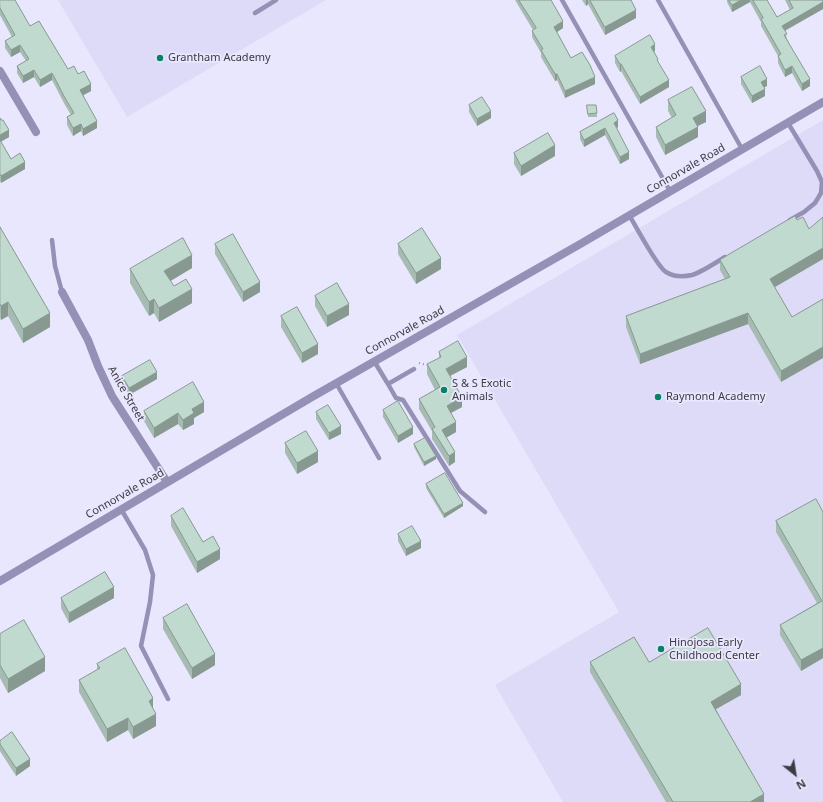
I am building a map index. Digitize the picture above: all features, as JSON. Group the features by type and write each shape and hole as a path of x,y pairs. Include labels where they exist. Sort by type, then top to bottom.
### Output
{"street":[{"path":"0,71 36,132"},
{"name":"Connorvale Road","path":"0,581 336,383 670,192 823,102"},
{"name":"Anice Street","path":"62,292 88,340 112,396 167,482"}],"lane":[{"path":"255,13 276,0"},
{"path":"562,0 670,192"},
{"path":"658,0 742,149"},
{"path":"783,224 804,212 815,202 821,194 822,182 788,123"},
{"path":"629,215 658,264 664,271 674,276 684,277 694,275 728,255"},
{"path":"52,240 55,266 62,292"},
{"path":"374,361 396,398 403,400 460,491 485,512"},
{"path":"388,384 414,369"},
{"path":"336,383 380,458"},
{"path":"121,509 144,550 153,575 150,602 141,646 168,699"}],"path":[{"path":"414,369 417,362 427,365 432,362"}],"shaded area":[{"name":"Grantham Academy","path":"58,0 326,0 127,117"},
{"path":"823,120 823,802 563,802 495,685 619,612 457,335"}],"building":[{"path":"0,0 15,0 30,26 39,21 68,69 74,66 78,74 84,71 91,84 80,90 97,121 83,129 81,124 73,128 67,117 74,113 52,73 40,80 34,70 23,76 17,66 29,59 20,45 11,50 5,41 15,35 0,8"},
{"path":"519,0 551,0 563,21 554,27 571,58 582,52 595,77 565,91 557,74 555,74 541,50 543,49 532,31 536,28"},
{"path":"590,0 631,0 636,10 605,27"},
{"path":"729,0 741,0 732,5"},
{"path":"753,0 767,0 777,17 793,8 789,0 823,0 823,2 782,26 787,34 784,35 810,79 802,84 792,66 785,70 778,56 781,54 761,19 763,18"},
{"path":"650,35 655,44 651,47 669,80 640,97 615,56"},
{"path":"760,66 767,79 761,82 765,89 752,96 741,77"},
{"path":"692,87 706,111 693,118 698,127 665,145 656,127 676,115 668,100"},
{"path":"482,97 491,111 477,119 469,105"},
{"path":"587,105 596,105 597,113 588,114"},
{"path":"614,113 618,120 614,123 629,152 620,157 605,128 584,140 580,132"},
{"path":"0,118 9,130 0,135"},
{"path":"548,133 555,145 521,166 514,153"},
{"path":"0,140 11,159 20,153 25,162 1,176 0,174"},
{"path":"795,216 797,220 803,217 809,229 823,217 823,248 770,279 792,317 823,299 823,347 781,371 748,313 640,354 626,316 730,277 720,260"},
{"path":"0,227 50,313 23,329 8,302 1,306 0,304"},
{"path":"422,228 441,258 416,273 398,244"},
{"path":"233,234 260,282 243,292 215,244"},
{"path":"183,238 192,255 164,271 174,286 186,279 192,289 159,308 154,299 149,302 130,269"},
{"path":"337,283 349,304 327,316 315,296"},
{"path":"297,307 318,344 302,353 281,316"},
{"path":"458,341 467,357 446,369 462,397 447,406 456,422 442,430 455,452 449,456 432,429 435,427 419,399 440,387 427,364 441,357 439,352"},
{"path":"150,360 157,372 129,388 122,376"},
{"path":"193,382 204,402 192,409 194,413 183,420 178,413 154,428 144,411"},
{"path":"398,401 413,427 398,436 383,410"},
{"path":"328,405 341,426 329,433 316,412"},
{"path":"306,431 318,451 297,463 285,443"},
{"path":"425,438 436,456 424,462 414,444"},
{"path":"445,473 463,503 444,514 426,484"},
{"path":"816,499 823,512 823,648 801,660 780,625 822,601 776,521"},
{"path":"183,508 203,542 213,536 220,549 197,562 171,516"},
{"path":"412,526 421,541 406,549 398,534"},
{"path":"105,572 114,587 69,613 61,598"},
{"path":"187,604 215,654 192,668 163,618"},
{"path":"24,620 45,657 8,679 0,665 0,634"},
{"path":"708,628 741,684 711,702 764,794 750,802 673,802 590,662 634,637 649,662"},
{"path":"125,648 153,698 149,701 156,714 133,727 128,718 107,729 79,680 100,668 97,664"},
{"path":"12,732 30,759 16,768 0,744 0,741"}],"place":[{"name":"Grantham Academy","path":"160,58"},
{"name":"S & S Exotic Animals","path":"444,390"},
{"name":"Raymond Academy","path":"658,397"},
{"name":"Hinojosa Early Childhood Center","path":"661,649"}]}
